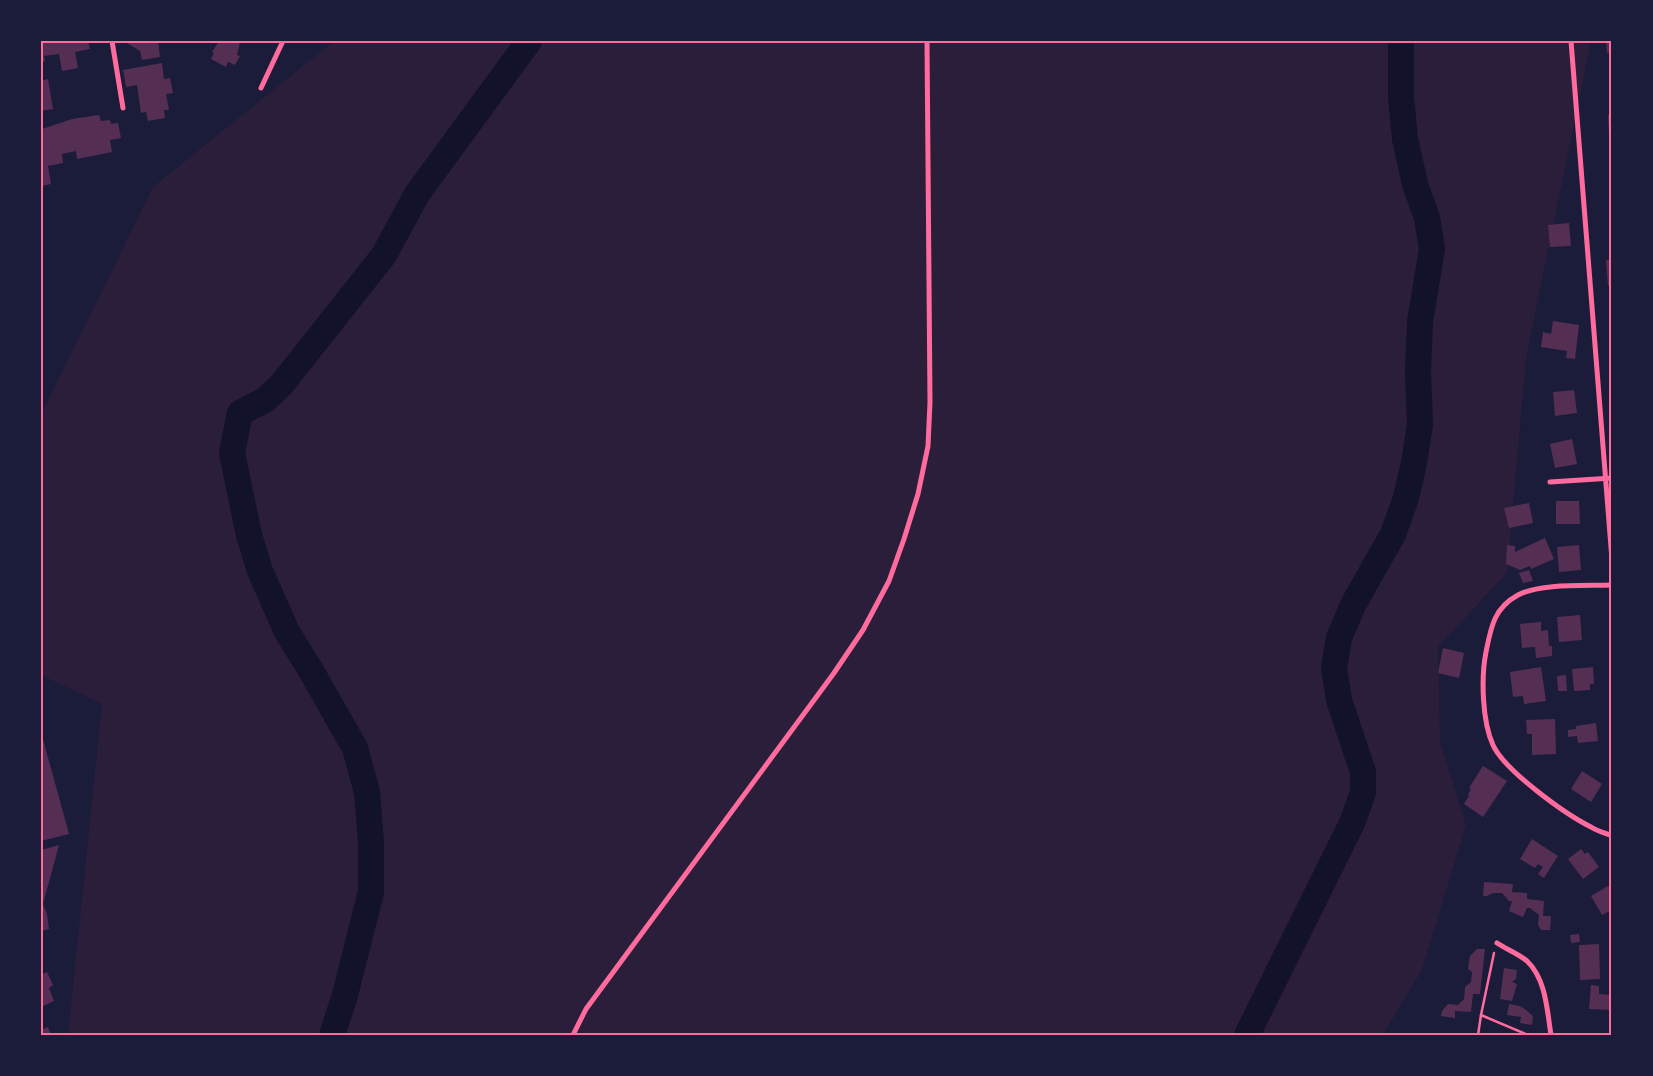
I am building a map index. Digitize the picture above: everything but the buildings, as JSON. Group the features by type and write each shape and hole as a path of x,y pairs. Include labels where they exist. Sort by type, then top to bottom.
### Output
{"street":[{"path":"112,41 123,108"},
{"path":"261,88 283,41"},
{"path":"573,1035 586,1009 834,673 863,630 889,581 904,539 918,494 928,446 930,402 927,41"},
{"path":"1571,41 1612,560"},
{"path":"1550,482 1612,478"},
{"path":"1612,585 1538,588 1520,594 1508,601 1499,610 1490,632 1485,659 1484,694 1487,728 1493,746 1506,764 1546,798 1590,827 1612,836"},
{"path":"1497,943 1526,961 1539,977 1551,1035"}],"path":[{"path":"1478,1035 1497,943"},
{"path":"1481,1015 1528,1035"}],"shaded area":[{"path":"334,41 1587,41 1590,46 1526,358 1507,573 1438,647 1440,742 1466,825 1422,970 1383,1035 68,1035 102,704 41,675 41,415 153,187"}],"waterway":[{"path":"332,1035 345,995 371,892 371,841 367,792 355,748 287,632 260,571 249,535 232,453 240,413 265,400 282,384 384,255 417,194 529,41"},
{"path":"1247,1035 1353,821 1363,792 1363,772 1339,700 1334,668 1339,638 1353,605 1393,534 1406,498 1420,425 1418,371 1420,322 1432,249 1427,218 1415,184 1405,139 1401,97 1401,41"}]}
